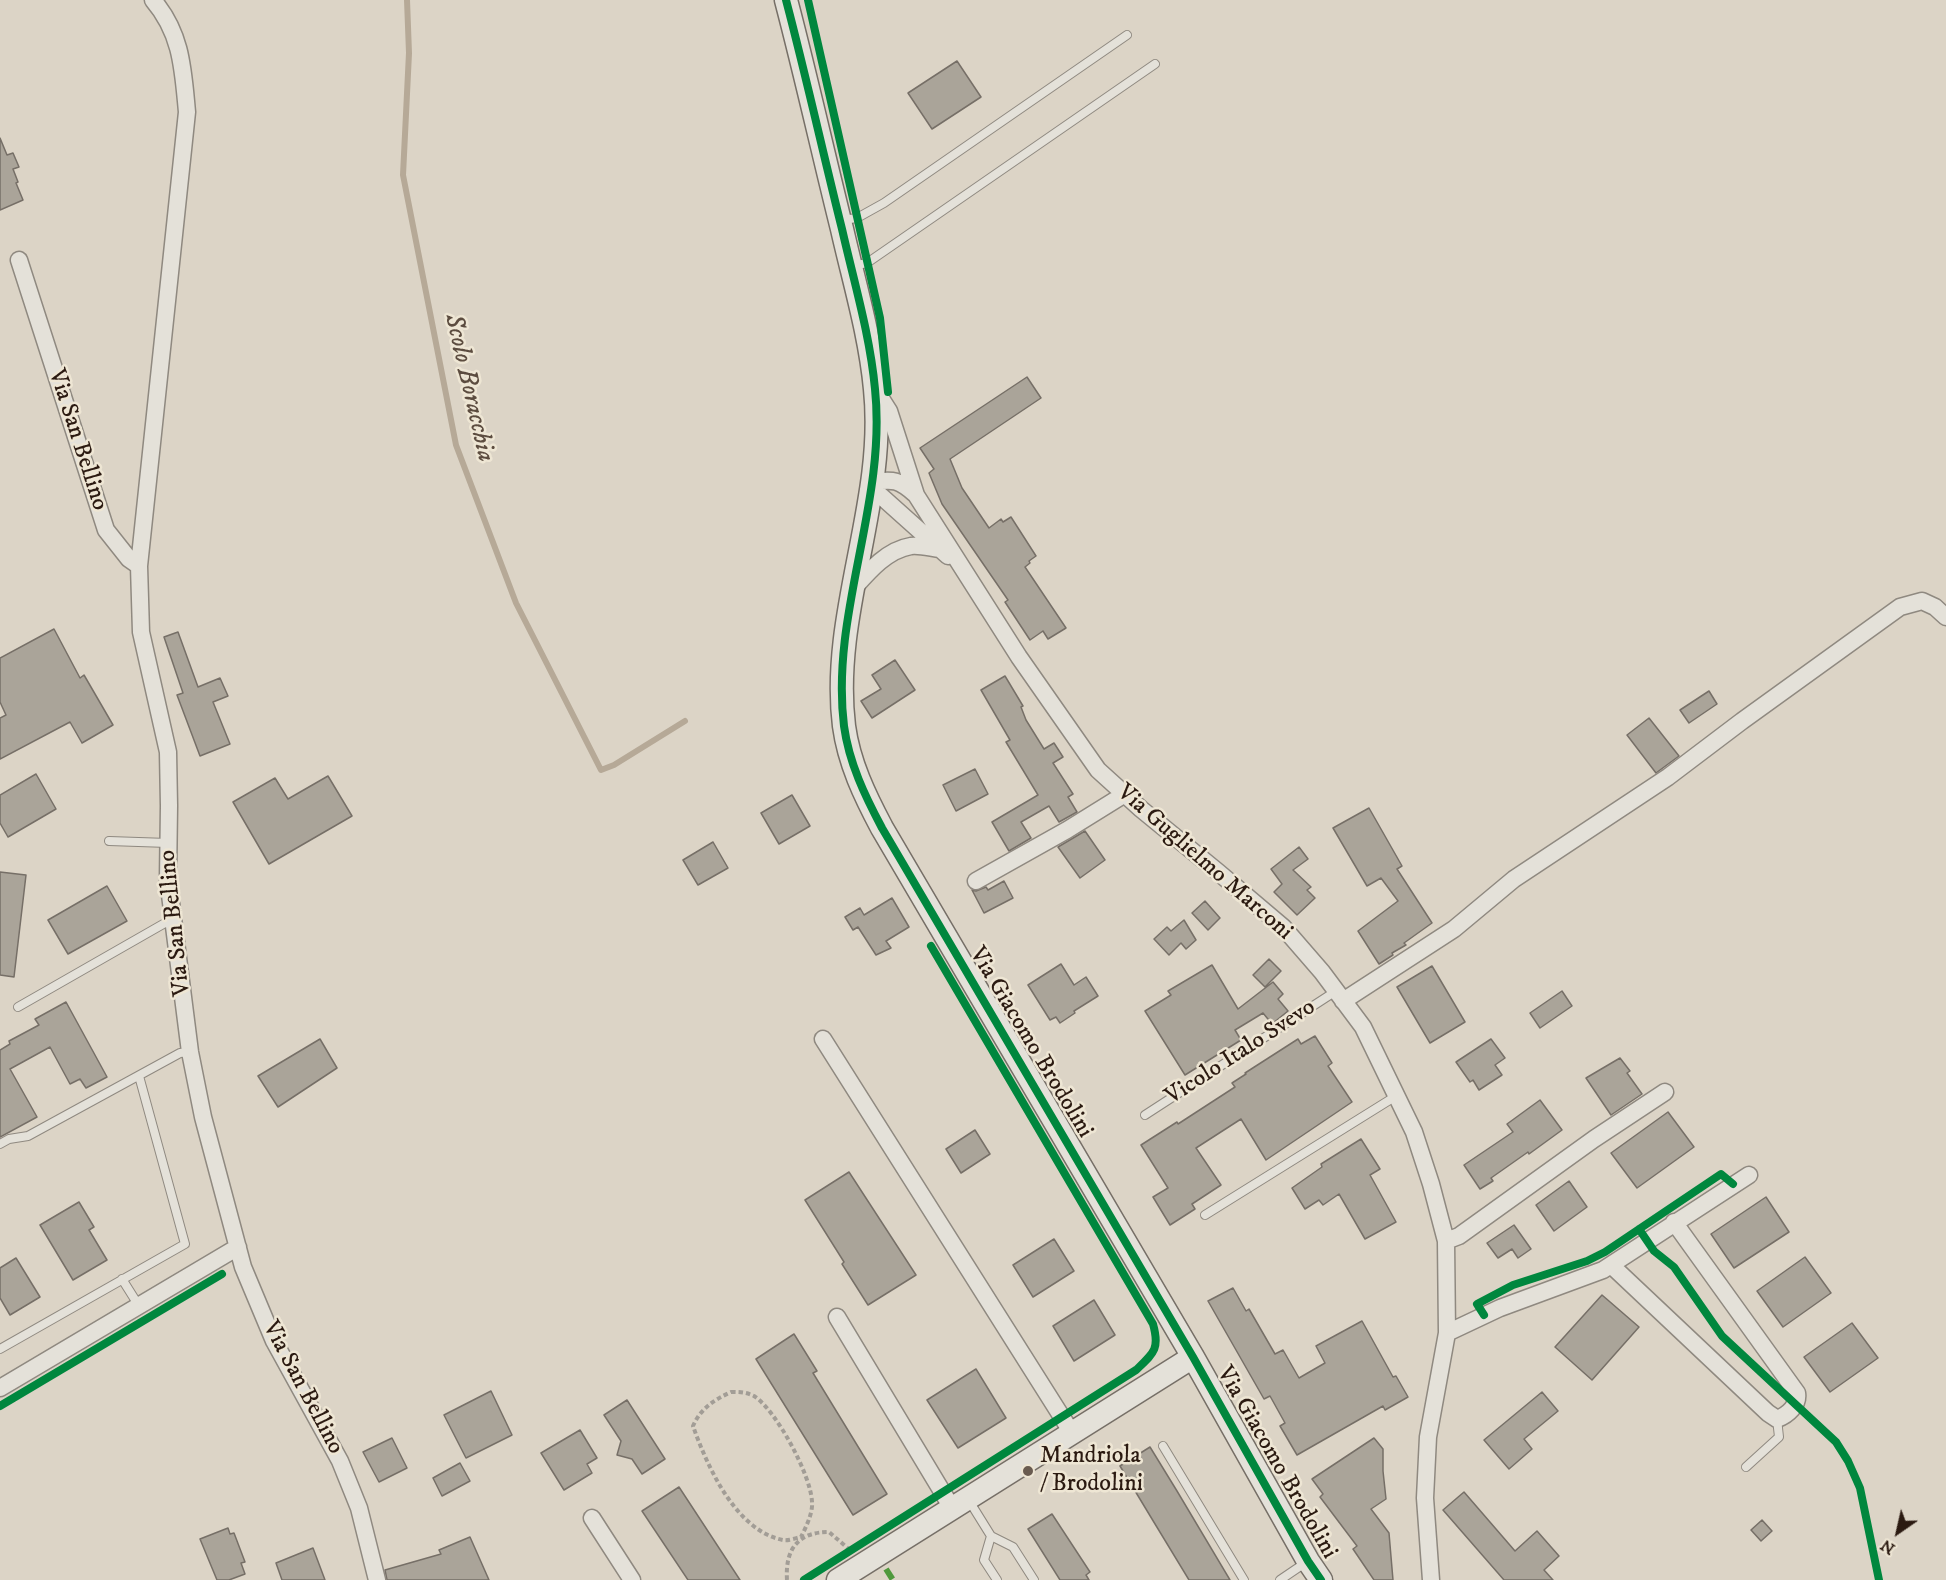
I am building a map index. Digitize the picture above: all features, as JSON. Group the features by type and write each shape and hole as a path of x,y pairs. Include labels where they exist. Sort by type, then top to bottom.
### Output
{"street":[{"path":"139,566 187,112 183,62 174,31 153,0"},
{"name":"Via Guglielmo Marconi","path":"790,1 864,323 875,389 877,433 873,485"},
{"name":"Via San Bellino","path":"19,260 106,530 129,559 139,566 141,632 168,752 168,879 190,1052 203,1117 243,1267 274,1341 340,1461 359,1508 377,1580"},
{"name":"Via Guglielmo Marconi","path":"875,389 889,411 916,495 1018,657 1098,770 1283,927 1363,1027 1414,1132 1446,1241 1447,1333 1428,1437 1425,1498 1431,1580"},
{"name":"Via Guglielmo Marconi","path":"873,485 889,479 901,482 916,495"},
{"name":"Via Guglielmo Marconi","path":"873,485 961,566"},
{"name":"Via Giacomo Brodolini","path":"873,485 842,665 843,702 849,752 863,792 913,883 1193,1357 1308,1561 1321,1580"},
{"path":"854,588 876,564 893,554 912,546 940,549"},
{"path":"1340,996 1454,929 1514,879 1668,777 1900,607 1922,601 1935,607 1946,617"},
{"path":"976,881 1067,830 1125,794"},
{"path":"823,1039 1072,1433"},
{"path":"1446,1241 1459,1236 1594,1138 1665,1092"},
{"path":"1447,1333 1500,1308 1603,1270 1749,1175"},
{"path":"1611,1265 1777,1419 1785,1416 1796,1404 1797,1393 1674,1222"},
{"path":"0,1388 238,1247"},
{"path":"837,1317 960,1503"},
{"path":"838,1580 1193,1357"},
{"path":"592,1518 632,1580"}],"lane":[{"path":"840,221 857,218 884,203 1127,35"},
{"path":"851,267 867,263 1155,64"},
{"path":"109,841 168,843"},
{"path":"18,1007 172,919 174,922"},
{"name":"Vicolo Italo Svevo","path":"1145,1115 1340,996"},
{"path":"0,1143 28,1136 180,1053 190,1052"},
{"path":"0,1349 184,1244 139,1076"},
{"path":"1205,1215 1396,1095"},
{"path":"122,1279 139,1306"},
{"path":"1746,1467 1779,1437 1777,1419"},
{"path":"1163,1446 1244,1580"},
{"path":"960,1503 991,1536 1013,1547 1034,1580"},
{"path":"991,1536 984,1560 997,1580"},
{"path":"1280,1580 1308,1561"}],"path":[{"path":"787,1580 786,1567 790,1551 801,1538 812,1503 807,1480 793,1449 767,1407 755,1397 743,1392 731,1392 708,1405 699,1414 693,1426 713,1473 731,1503 742,1516 764,1532 784,1540 801,1538 816,1532 829,1532 850,1551"}],"building":[{"path":"957,61 981,97 932,129 908,93"},
{"path":"0,138 7,155 13,153 19,167 13,169 23,200 0,210"},
{"path":"1027,377 1041,398 950,459 962,488 989,528 1001,519 1003,522 1011,517 1036,556 1025,567 1066,628 1048,639 1043,631 1030,640 1005,602 1008,600 942,504 929,473 934,469 920,448"},
{"path":"54,629 80,678 84,675 113,725 82,743 70,722 0,759 0,718 6,715 0,702 0,658"},
{"path":"178,632 198,687 220,678 228,696 213,702 230,744 200,756 177,695 183,693 164,637"},
{"path":"895,660 915,690 872,718 861,701 881,689 872,675"},
{"path":"1005,676 1023,706 1021,707 1026,720 1044,749 1054,743 1063,757 1053,763 1073,794 1068,797 1077,812 1059,822 1049,806 1021,822 1031,838 1009,851 992,822 1038,795 1006,742 1010,740 981,690"},
{"path":"1709,691 1717,704 1689,723 1680,710"},
{"path":"1649,718 1679,756 1656,773 1627,735"},
{"path":"975,769 988,794 956,811 943,785"},
{"path":"36,774 56,809 8,837 0,823 0,795"},
{"path":"328,776 352,816 269,864 233,802 275,778 288,799"},
{"path":"792,795 810,826 779,844 761,813"},
{"path":"1369,808 1402,866 1397,869 1432,923 1379,964 1358,931 1398,901 1381,878 1367,886 1333,828"},
{"path":"1085,831 1105,860 1080,878 1058,847"},
{"path":"713,842 728,868 698,885 683,860"},
{"path":"1299,847 1308,859 1293,870 1311,887 1307,890 1315,898 1297,915 1274,892 1282,884 1271,869"},
{"path":"0,872 26,875 14,977 0,975"},
{"path":"1004,881 1013,898 984,913 972,890 976,891 986,887 988,890"},
{"path":"107,886 127,921 68,954 48,920"},
{"path":"892,898 909,927 886,941 891,948 876,955 858,927 853,930 845,917 860,908 864,915"},
{"path":"1205,901 1220,918 1208,930 1192,913"},
{"path":"1184,920 1196,940 1186,949 1181,943 1169,955 1154,939 1167,927 1171,931"},
{"path":"1269,959 1281,971 1265,987 1253,975"},
{"path":"1061,964 1074,985 1086,977 1098,996 1060,1023 1056,1017 1050,1020 1028,985"},
{"path":"1212,965 1238,1009 1273,982 1283,994 1278,999 1288,1011 1272,1024 1263,1013 1235,1030 1241,1040 1185,1075 1145,1011 1171,995 1168,991"},
{"path":"1432,966 1465,1022 1430,1043 1397,987"},
{"path":"1562,991 1572,1006 1540,1028 1530,1013"},
{"path":"66,1002 107,1077 86,1088 80,1079 70,1084 50,1047 10,1069 37,1117 0,1137 0,1050 10,1044 9,1041 39,1025 35,1019"},
{"path":"1315,1036 1332,1063 1328,1066 1352,1102 1266,1160 1241,1119 1196,1148 1221,1185 1192,1204 1195,1209 1170,1225 1153,1197 1168,1188 1141,1145 1235,1087 1232,1083 1245,1073 1298,1039 1301,1044"},
{"path":"320,1039 337,1068 278,1107 258,1076"},
{"path":"1491,1039 1505,1058 1495,1065 1502,1075 1479,1090 1473,1080 1470,1082 1456,1062"},
{"path":"1620,1058 1630,1071 1627,1073 1642,1094 1611,1115 1586,1078"},
{"path":"1540,1100 1562,1130 1491,1178 1493,1181 1480,1189 1464,1165 1513,1132 1507,1124"},
{"path":"1668,1112 1694,1147 1637,1188 1611,1153"},
{"path":"975,1130 990,1154 961,1173 946,1149"},
{"path":"1361,1139 1380,1169 1370,1175 1396,1222 1365,1239 1339,1194 1323,1205 1319,1200 1305,1209 1292,1188 1322,1167 1321,1164"},
{"path":"849,1172 916,1275 868,1305 805,1200"},
{"path":"1569,1181 1587,1207 1554,1231 1536,1205"},
{"path":"1766,1197 1789,1232 1734,1268 1711,1234"},
{"path":"79,1202 94,1227 89,1230 107,1260 73,1280 40,1225"},
{"path":"1514,1225 1531,1249 1518,1258 1512,1249 1498,1258 1487,1243"},
{"path":"1054,1239 1074,1271 1033,1297 1013,1265"},
{"path":"1805,1257 1831,1293 1783,1327 1757,1291"},
{"path":"16,1258 40,1297 10,1315 0,1298 0,1268"},
{"path":"1233,1288 1246,1311 1249,1309 1275,1354 1283,1350 1299,1378 1325,1363 1316,1346 1362,1321 1393,1377 1396,1376 1408,1397 1385,1410 1383,1406 1297,1455 1280,1426 1285,1423 1270,1396 1264,1399 1208,1301"},
{"path":"1602,1295 1639,1327 1592,1380 1555,1347"},
{"path":"1094,1300 1115,1335 1074,1361 1053,1326"},
{"path":"1852,1323 1878,1358 1830,1392 1804,1357"},
{"path":"794,1334 817,1371 813,1373 887,1494 853,1515 756,1359"},
{"path":"976,1369 1006,1418 958,1448 927,1400"},
{"path":"491,1391 512,1435 466,1458 444,1415"},
{"path":"1542,1392 1558,1411 1524,1439 1532,1449 1509,1469 1484,1440"},
{"path":"627,1400 665,1459 642,1474 632,1459 617,1455 621,1441 604,1415"},
{"path":"580,1430 597,1458 587,1464 592,1473 564,1490 541,1453"},
{"path":"392,1438 407,1468 379,1482 363,1452"},
{"path":"1374,1438 1383,1449 1386,1499 1371,1509 1389,1533 1393,1580 1374,1580 1353,1549 1357,1546 1320,1497 1323,1494 1312,1479"},
{"path":"1150,1447 1230,1580 1189,1580 1120,1466"},
{"path":"460,1463 470,1481 442,1496 433,1478"},
{"path":"679,1487 740,1580 688,1580 642,1511"},
{"path":"1464,1492 1515,1551 1537,1531 1559,1556 1544,1570 1553,1580 1504,1580 1443,1510"},
{"path":"1052,1514 1090,1572 1086,1575 1089,1580 1060,1580 1028,1529"},
{"path":"1762,1520 1772,1531 1761,1541 1751,1530"},
{"path":"228,1528 230,1534 234,1533 245,1562 241,1563 245,1574 229,1580 217,1580 200,1539"},
{"path":"470,1537 489,1580 387,1580 385,1570 441,1554 439,1550"},
{"path":"313,1548 325,1580 282,1580 276,1563"}],"waterway":[{"name":"Scolo Boracchia","path":"407,0 409,53 403,175 456,445 516,603 601,770 614,765 685,721"}],"marked path":[{"path":"886,1569 893,1580"}],"cycle path":[{"path":"786,0 861,309 875,389 877,432 873,474 851,600 842,684 846,740 854,766 882,828 1193,1357 1308,1561 1321,1580"},
{"path":"808,0 880,318 888,392"},
{"path":"804,1580 1136,1370 1154,1350 1156,1339 1153,1324 931,946"},
{"path":"1484,1315 1477,1304 1513,1285 1587,1261 1605,1252 1721,1174 1733,1184"},
{"path":"1639,1229 1654,1251 1674,1267 1722,1336 1836,1442 1848,1461 1860,1488 1879,1580"},
{"path":"0,1406 222,1274"}],"place":[{"name":"Mandriola / Brodolini","path":"1028,1471"}]}
